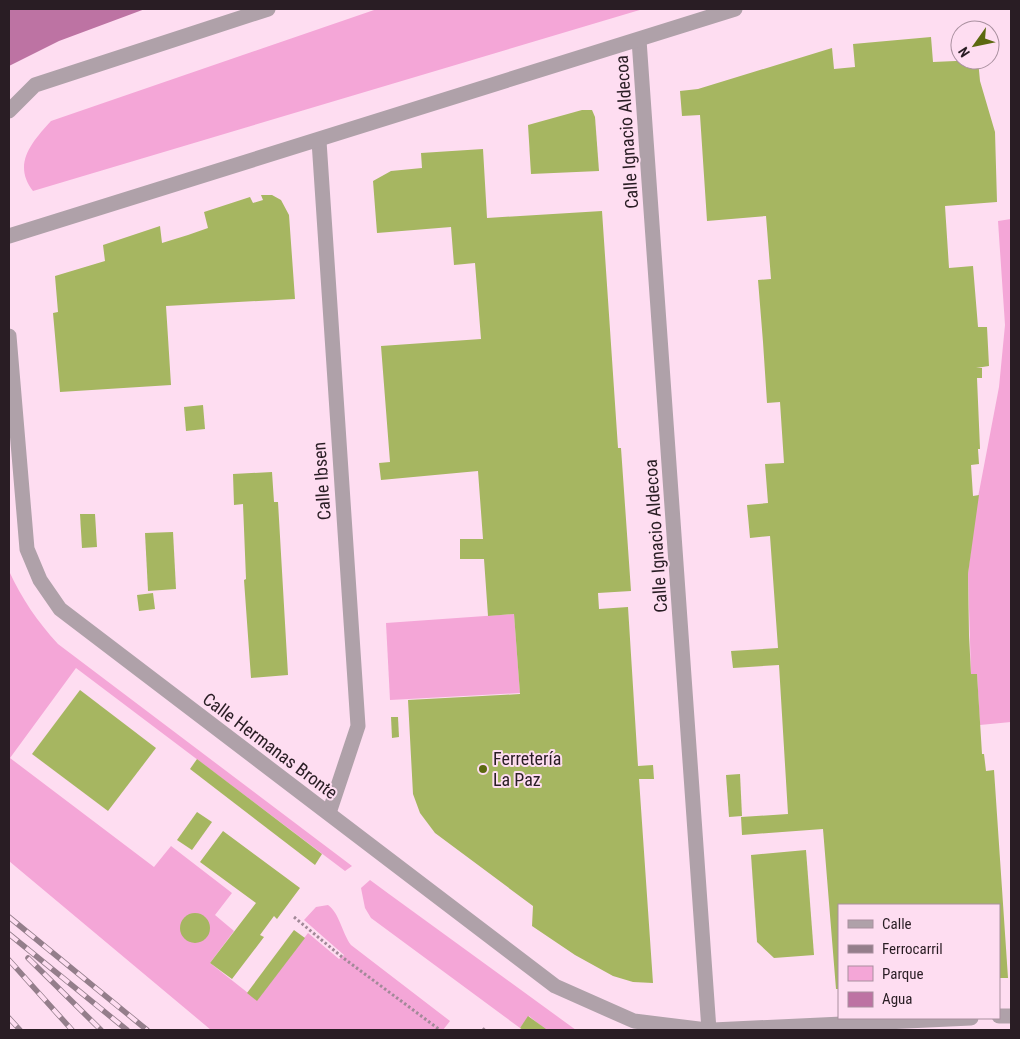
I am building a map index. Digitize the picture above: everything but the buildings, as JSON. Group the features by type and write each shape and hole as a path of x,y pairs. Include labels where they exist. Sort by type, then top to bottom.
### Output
{"street":[{"path":"9,111 34,84 268,9"},
{"path":"9,236 319,141 735,9"},
{"name":"Calle Ignacio Aldecoa","path":"639,40 708,1030"},
{"name":"Calle Ibsen","path":"319,141 358,726 329,813"},
{"name":"Calle Hermanas Bronte","path":"9,336 27,549 40,580 60,609 555,986 634,1021 708,1030"},
{"path":"713,1030 950,1019"}],"path":[{"path":"294,917 342,957 440,1030"}],"green space":[{"path":"377,9 643,9 33,191 27,181 24,163 27,154 31,145 51,121"},
{"path":"1011,219 1011,722 980,725 977,674 971,674 968,574 975,513 999,387 1005,325 998,221"},
{"path":"9,571 19,591 43,627 58,644 352,866 345,871 76,668 10,758 154,867 171,846 232,893 215,915 234,931 210,963 257,1000 308,933 339,959 344,955 304,920 316,907 328,905 338,918 351,945 450,1021 443,1030 211,1030 9,861"},
{"path":"514,614 520,693 390,700 386,623"},
{"path":"370,880 576,1030 546,1030 529,1016 520,1028 371,918 365,908 361,888"}],"water":[{"path":"9,9 145,9 59,41 9,66"}],"railway":[{"path":"9,917 147,1030"},
{"path":"9,934 127,1030"},
{"path":"28,958 101,1030"},
{"path":"9,960 72,1030"},
{"path":"9,1018 20,1030"}],"place":[{"name":"Ferretería La Paz","path":"483,769"}]}
